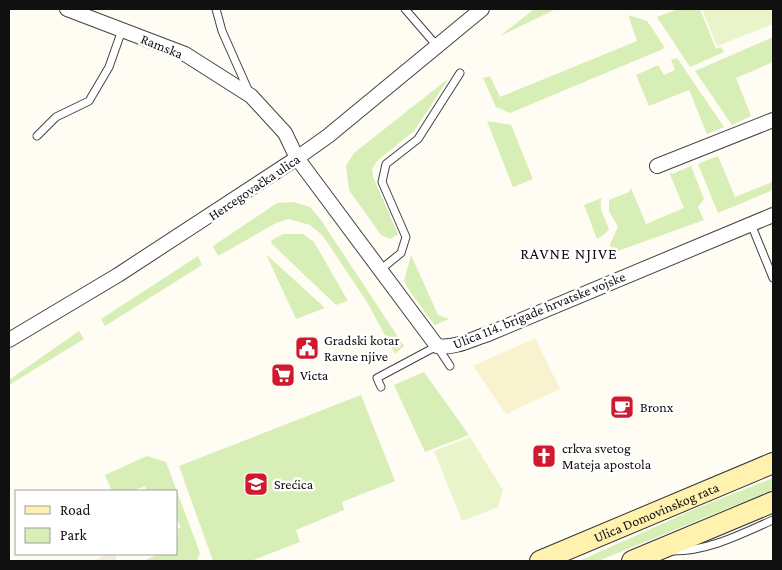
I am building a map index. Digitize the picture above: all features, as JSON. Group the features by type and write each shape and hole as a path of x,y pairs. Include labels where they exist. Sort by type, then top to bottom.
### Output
{"main road":[{"name":"Ulica Domovinskog rata","path":"540,561 773,463"},
{"path":"632,561 773,502"}],"street":[{"name":"Ramska","path":"67,9 185,54 250,96 285,133 297,158"},
{"name":"Hercegovačka ulica","path":"9,340 118,275 297,158 328,136 482,9"},
{"path":"657,166 773,120"},
{"name":"Ulica 114. brigade hrvatske vojske","path":"297,158 437,346 445,347 488,334 773,215"}],"lane":[{"name":"Ramska","path":"216,9 222,30 250,96"},
{"path":"405,9 437,46"},
{"path":"37,136 56,117 89,101 109,67 122,30"},
{"path":"380,270 401,253 406,237 382,182 386,164 418,139 460,74"},
{"path":"751,224 773,278"},
{"path":"381,387 377,378 437,346 450,366"},
{"path":"655,552 698,549 716,544 773,520"}],"shaded area":[{"path":"535,338 560,389 506,414 473,366"},
{"path":"106,555 114,555 117,561 95,561"}],"green space":[{"path":"534,9 556,9 500,36"},
{"path":"678,9 700,9 716,49 721,47 724,52 690,67 657,17"},
{"path":"702,9 773,9 773,24 717,46"},
{"path":"628,15 647,21 664,46 663,49 510,113 496,107 483,78 490,76 500,97 637,41"},
{"path":"773,37 773,62 736,78 751,116 732,125 695,71"},
{"path":"677,58 724,127 707,134 689,90 649,106 636,75 658,65 664,75 675,70 671,60"},
{"path":"449,78 414,131 377,161 372,169 373,177 398,234 390,239 381,235 349,190 346,166 354,153"},
{"path":"487,121 511,125 533,179 513,187"},
{"path":"718,156 735,197 772,182 773,190 718,213 698,164"},
{"path":"691,166 704,199 698,207 704,220 612,253 610,244 618,227 609,211 609,200 629,192 631,188 646,224 684,208 669,172 672,174"},
{"path":"602,198 601,210 609,230 597,239 584,205"},
{"path":"294,202 310,207 321,220 404,346 395,354 367,302 323,236 310,225 288,219 276,223 218,256 213,246 277,203"},
{"path":"283,234 303,234 314,242 348,301 336,305 271,243 272,240"},
{"path":"266,254 325,308 296,319"},
{"path":"411,255 438,315 449,319 435,325 407,287 404,281"},
{"path":"198,256 202,265 105,326 101,319"},
{"path":"79,331 84,339 9,385 9,380"},
{"path":"424,372 469,435 425,452 394,385"},
{"path":"361,395 395,481 342,502 344,510 296,530 300,542 251,561 213,561 179,466"},
{"path":"470,437 503,490 498,507 462,521 434,451"},
{"path":"147,456 166,462 176,490 147,490 145,486 135,490 112,490 105,475"},
{"path":"773,478 773,490 598,561 579,561 695,509"},
{"path":"178,494 200,553 197,561 144,561 156,555 178,555 178,529 181,527 178,522"}],"place":[{"name":"Gradski kotar Ravne njive","path":"307,348"},
{"name":"Victa","path":"283,375"},
{"name":"Bronx","path":"622,407"},
{"name":"crkva svetog Mateja apostola","path":"544,456"},
{"name":"Srećica","path":"256,484"}],"district":[{"name":"RAVNE NJIVE","path":"569,253"}]}
